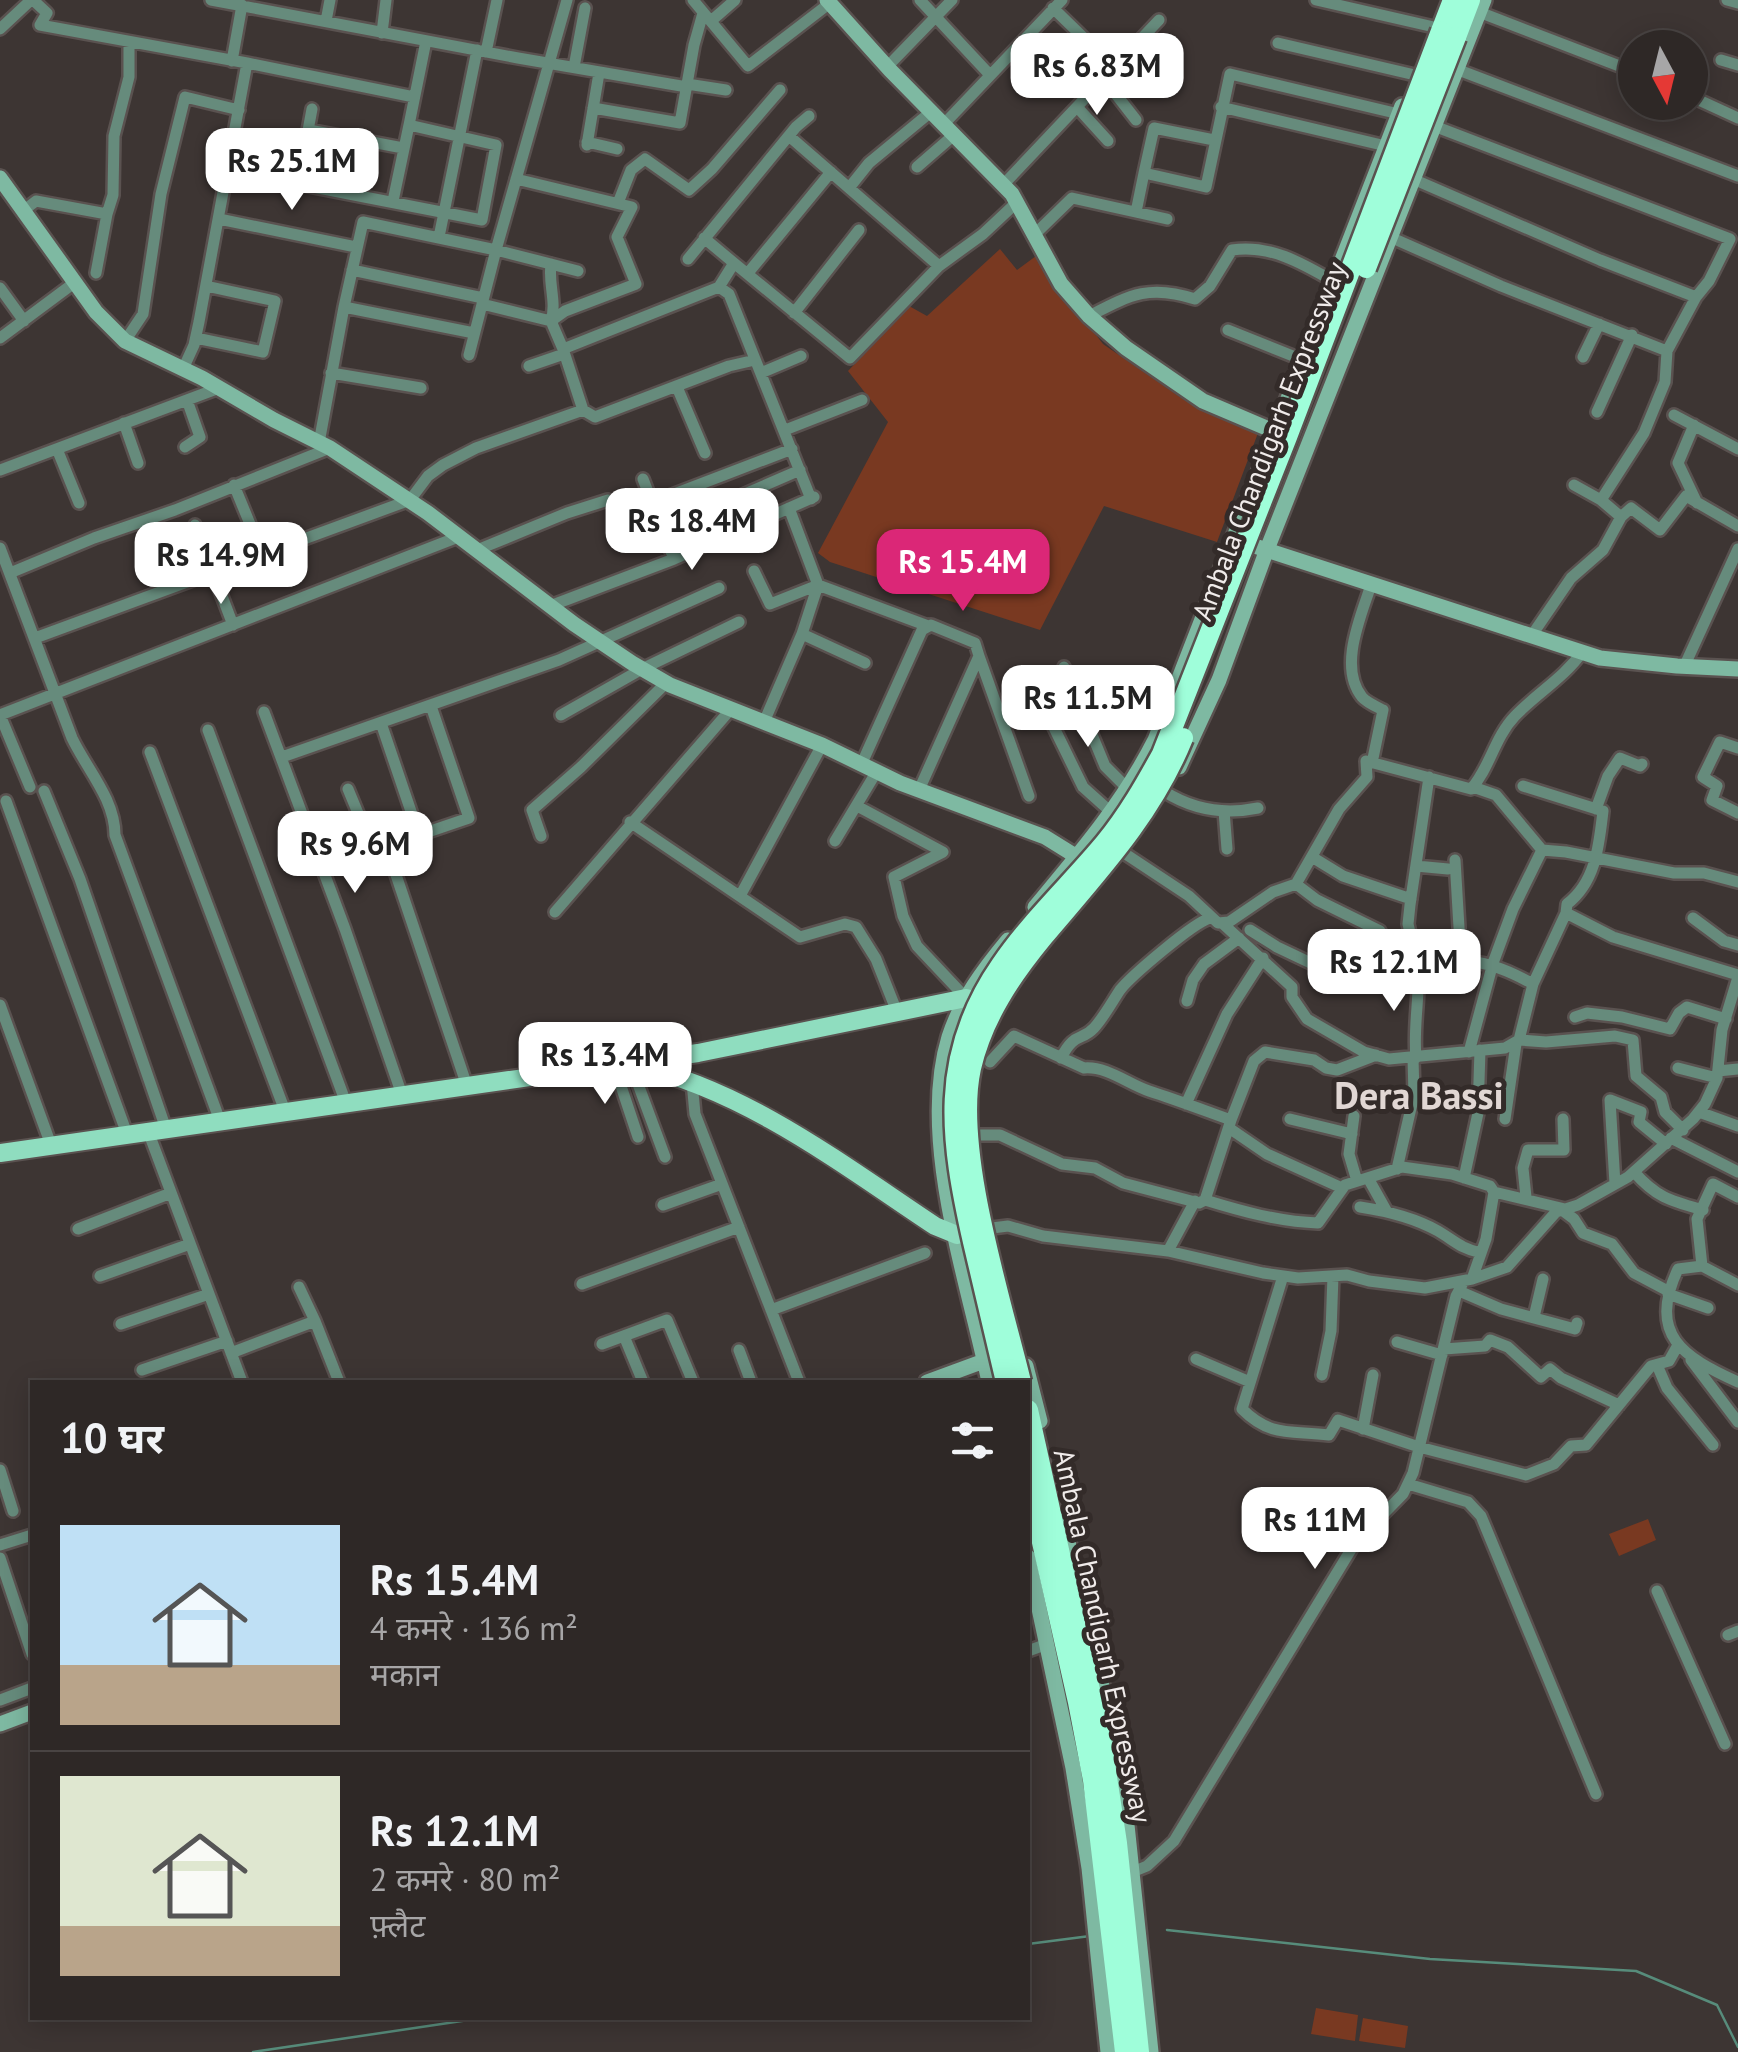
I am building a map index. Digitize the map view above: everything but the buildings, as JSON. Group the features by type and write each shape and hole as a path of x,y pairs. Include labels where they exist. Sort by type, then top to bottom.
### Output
{"highway":[{"name":"Ambala Chandigarh Expressway","path":"1006,1380 957,1163 954,1095 963,1043 1002,964 1107,841 1162,754 1457,15"},
{"name":"Ambala Chandigarh Expressway","path":"1021,1380 968,1142 968,1094 976,1051 990,1014 1011,978 1147,812 1170,770 1457,15"},
{"name":"Ambala Chandigarh Expressway","path":"1030,1419 1095,1708 1125,2052"},
{"name":"Ambala Chandigarh Expressway","path":"1030,1489 1111,1862 1138,2052"}],"main road":[{"path":"0,1153 625,1064 966,998 1000,1011"},
{"path":"625,1064 671,1073 746,1106 935,1226 956,1235 992,1228"}],"street":[{"path":"0,29 32,0 46,13 40,24 414,97"},
{"path":"211,0 599,73 726,90"},
{"path":"326,21 330,0"},
{"path":"382,33 386,0"},
{"path":"439,237 459,137 497,0"},
{"path":"469,355 567,0"},
{"path":"693,0 748,66 828,2 1003,185 1061,284 1089,316 1126,348 1204,401 1310,445"},
{"path":"593,108 680,123 707,17 736,0"},
{"path":"920,0 990,75"},
{"path":"887,67 952,0"},
{"path":"1316,0 1457,15 1618,67"},
{"path":"1727,0 1738,3"},
{"path":"917,167 990,75 1058,4 1088,42 1136,120"},
{"path":"232,61 242,6"},
{"path":"574,67 585,8"},
{"path":"1029,1380 1011,1314 974,1135 978,1073 1000,1011 1021,975 1124,853 1165,792 1200,728 1456,68 1457,15"},
{"path":"989,1380 956,1235 941,1144 939,1091 950,1036 981,973 1112,814 1128,789 1173,698 1415,75 1457,15"},
{"path":"1003,185 1159,20"},
{"path":"392,201 426,41"},
{"path":"96,273 113,195 114,136 129,78 129,42"},
{"path":"1278,43 1415,75"},
{"path":"1721,60 1738,64"},
{"path":"183,369 196,338 247,63"},
{"path":"1456,68 1738,176"},
{"path":"599,73 587,144 617,149"},
{"path":"1144,173 1206,187 1230,74 1399,114"},
{"path":"618,203 632,170 644,159 689,190 780,90"},
{"path":"125,341 143,314 161,194 185,97 239,110"},
{"path":"1708,104 1738,118"},
{"path":"1221,107 1386,146"},
{"path":"1078,108 1108,141"},
{"path":"312,110 298,184 482,220 496,145 409,125"},
{"path":"849,188 869,163 932,111"},
{"path":"688,258 788,136 809,116"},
{"path":"1434,126 1734,240 1696,297 1667,351 1665,382 1644,434 1601,500"},
{"path":"1136,212 1154,128 1214,140"},
{"path":"309,130 403,148"},
{"path":"788,136 939,266"},
{"path":"748,272 831,172"},
{"path":"0,178 74,284 125,341 325,446 410,500 550,606 642,669 666,683 822,745 920,790 1024,828 1077,856 1104,876"},
{"path":"516,179 632,207 617,237 636,284 566,311 551,321"},
{"path":"1413,179 1696,297"},
{"path":"1033,236 1072,198 1168,219"},
{"path":"23,212 36,201 107,214"},
{"path":"704,238 850,358 939,266 983,234 1016,203"},
{"path":"484,215 505,220"},
{"path":"219,219 356,247"},
{"path":"325,446 332,373 363,222 578,271"},
{"path":"794,312 859,230"},
{"path":"1390,238 1667,351"},
{"path":"1089,316 1133,293 1175,293 1195,300 1210,286 1232,250 1264,249 1334,281"},
{"path":"550,264 548,285 555,307 551,321 583,410 595,417 729,366 756,360"},
{"path":"529,366 720,287 734,264"},
{"path":"352,270 551,321"},
{"path":"2,336 74,284"},
{"path":"196,338 263,352 275,301 206,286"},
{"path":"550,606 674,559 814,498 729,294 720,287"},
{"path":"0,288 24,322"},
{"path":"344,307 474,333"},
{"path":"1583,358 1599,324"},
{"path":"1228,330 1303,360"},
{"path":"1597,412 1632,336"},
{"path":"761,373 801,356"},
{"path":"332,373 421,388"},
{"path":"676,387 705,453"},
{"path":"0,470 219,388"},
{"path":"185,447 200,437 187,400"},
{"path":"785,430 862,400"},
{"path":"35,638 410,500 428,476 476,448 583,410"},
{"path":"1674,415 1737,444"},
{"path":"124,423 138,463"},
{"path":"1694,425 1678,464 1697,503"},
{"path":"10,573 325,446"},
{"path":"57,449 79,503"},
{"path":"651,503 792,449"},
{"path":"662,530 800,470"},
{"path":"642,479 674,559"},
{"path":"234,485 250,524"},
{"path":"1574,485 1621,517"},
{"path":"1532,635 1570,578 1603,550 1621,517 1632,508 1660,530 1686,496 1738,526"},
{"path":"478,550 568,512 608,500"},
{"path":"764,722 802,634 818,584 789,508"},
{"path":"194,525 232,625"},
{"path":"30,787 0,715 458,537"},
{"path":"1234,539 1600,658 1738,668"},
{"path":"0,548 72,738 92,770 108,808 220,1121"},
{"path":"1684,667 1738,549"},
{"path":"754,571 770,604 818,584 975,643 1029,796"},
{"path":"1371,585 1358,625 1350,670 1362,698 1383,710 1372,763"},
{"path":"282,757 600,642 719,588"},
{"path":"561,716 642,669 738,622"},
{"path":"835,840 857,806 922,630 928,626"},
{"path":"802,634 865,662"},
{"path":"1061,1058 1072,1039 1091,1032 1122,987 1200,921 1229,922 1273,892 1296,884 1338,810 1367,777 1366,761 1471,790 1516,716 1554,685 1583,652"},
{"path":"920,790 979,656"},
{"path":"1064,667 1105,766 1128,789"},
{"path":"541,836 532,810 666,683"},
{"path":"1042,704 1083,787 1112,814"},
{"path":"323,869 469,818 431,706"},
{"path":"556,912 731,709"},
{"path":"264,712 402,1095"},
{"path":"381,723 418,835"},
{"path":"208,730 346,1103"},
{"path":"1738,748 1720,742 1703,777 1717,786 1712,800 1738,813"},
{"path":"740,896 822,745"},
{"path":"150,752 285,1111"},
{"path":"1596,808 1608,776 1620,758 1642,764"},
{"path":"1397,1169 1414,1094 1413,1026 1418,994 1413,967 1411,899 1429,778"},
{"path":"1505,1119 1533,984 1567,904 1575,898 1597,858 1603,811 1523,786"},
{"path":"1473,787 1496,795 1542,850 1674,873 1704,872 1738,882"},
{"path":"348,789 372,848 383,850"},
{"path":"44,791 80,879 157,1130 171,1192 241,1380"},
{"path":"1165,792 1181,803 1224,811 1258,808"},
{"path":"6,800 127,1134"},
{"path":"857,806 943,852 894,877 903,916 916,946 966,998"},
{"path":"1224,811 1228,849"},
{"path":"630,822 800,937 845,924 856,927 876,959 897,1012"},
{"path":"383,850 467,1086"},
{"path":"1464,1178 1478,1113 1474,1051 1493,962 1542,850"},
{"path":"1124,853 1190,896 1216,921 1336,975 1345,970 1407,972 1413,967 1461,961 1493,962 1533,984"},
{"path":"1312,857 1342,876 1411,899"},
{"path":"1416,866 1451,865 1461,961"},
{"path":"1296,884 1316,900 1380,931"},
{"path":"992,1228 1008,1226 1043,1236 1168,1251 1283,1276 1347,1275 1369,1282 1425,1288 1465,1284 1507,1266 1556,1212 1578,1206 1634,1172 1699,1112 1717,1074 1738,976 1613,936 1566,914"},
{"path":"1693,918 1724,941 1738,945"},
{"path":"1244,934 1292,986 1292,997 1307,1019 1364,1052 1389,1059 1474,1051 1518,1042 1615,1036 1633,1040 1636,1076 1662,1097 1666,1112 1683,1130"},
{"path":"1187,1000 1193,980 1204,964 1244,934"},
{"path":"1186,1104 1227,1014 1263,958"},
{"path":"0,1005 52,1146"},
{"path":"1574,1017 1587,1013 1622,1017 1670,1029 1688,1008 1731,1013"},
{"path":"990,1062 1014,1036 1084,1068 1096,1067 1230,1124 1267,1154 1342,1188"},
{"path":"1168,1251 1200,1200 1254,1061 1265,1052 1314,1060 1337,1070 1376,1055"},
{"path":"625,1064 638,1137"},
{"path":"625,1064 638,1084 665,1156"},
{"path":"1678,1068 1717,1074 1738,1069"},
{"path":"692,1082 696,1114 797,1380"},
{"path":"1614,1184 1610,1100 1641,1112 1639,1122 1668,1141 1738,1172"},
{"path":"1699,1112 1738,1126"},
{"path":"1354,1116 1349,1154 1387,1212"},
{"path":"1290,1119 1352,1134"},
{"path":"1526,1198 1522,1168 1528,1150 1564,1150 1563,1119"},
{"path":"974,1135 1000,1135 1062,1164 1096,1168 1123,1183 1252,1213 1318,1223 1342,1188 1363,1179 1397,1169 1421,1168 1464,1178 1490,1186 1494,1192 1564,1210 1582,1233 1612,1244 1634,1273 1708,1308"},
{"path":"1634,1172 1652,1192 1703,1210"},
{"path":"663,1205 722,1184"},
{"path":"1702,1266 1697,1219 1713,1184 1738,1197"},
{"path":"78,1229 171,1192"},
{"path":"1111,1862 1174,1841 1354,1544 1404,1494 1443,1352 1465,1284 1480,1253 1494,1192"},
{"path":"1360,1207 1427,1226 1459,1248 1480,1253"},
{"path":"582,1284 739,1227"},
{"path":"100,1276 190,1244"},
{"path":"771,1310 926,1253"},
{"path":"1738,1285 1702,1266 1678,1270 1668,1292 1667,1317 1678,1345 1738,1422"},
{"path":"1283,1276 1242,1409 1256,1424 1275,1432 1329,1435 1338,1420 1418,1447 1526,1475 1554,1464 1571,1446 1586,1445 1651,1366 1669,1361 1678,1345"},
{"path":"1322,1375 1331,1332 1333,1276"},
{"path":"1534,1317 1542,1279"},
{"path":"1465,1284 1501,1308 1576,1329 1577,1323"},
{"path":"299,1287 338,1380"},
{"path":"121,1324 209,1294"},
{"path":"976,1321 1011,1314"},
{"path":"142,1370 315,1321"},
{"path":"602,1344 670,1322 691,1380"},
{"path":"624,1336 642,1380"},
{"path":"1397,1342 1443,1352 1484,1346 1490,1340 1508,1347 1541,1378 1550,1370 1619,1405"},
{"path":"739,1350 750,1380"},
{"path":"1688,1357 1738,1382"},
{"path":"1196,1359 1250,1382"},
{"path":"932,1380 984,1360"},
{"path":"1657,1364 1667,1388 1713,1445"},
{"path":"1362,1428 1373,1375"},
{"path":"1030,1383 1102,1686 1125,1806 1111,1862 1108,2052"},
{"path":"0,1470 13,1511"},
{"path":"1408,1484 1468,1502 1482,1516 1596,1794"},
{"path":"0,1546 30,1536"},
{"path":"0,1558 30,1648"},
{"path":"1030,1567 1074,1768 1111,1862 1151,2052"},
{"path":"1657,1591 1725,1744"},
{"path":"1030,1650 1046,1644"},
{"path":"0,1700 30,1689"},
{"path":"0,1724 30,1713"}],"shaded area":[{"path":"1000,249 1017,270 1036,256 1103,344 1186,401 1258,433 1217,542 1104,506 1040,630 830,562 818,553 888,422 848,371 909,306 927,316"},
{"path":"1648,1519 1656,1540 1619,1556 1609,1534"},
{"path":"1316,2008 1358,2015 1355,2041 1311,2034"},
{"path":"1363,2018 1408,2026 1405,2048 1359,2041"}],"waterway":[{"path":"1167,1930 1430,1959 1636,1971 1717,2005 1738,2047"},
{"path":"1030,1944 1090,1936"},
{"path":"253,2052 469,2020"}],"district":[{"name":"Dera Bassi","path":"1419,1096"}]}
